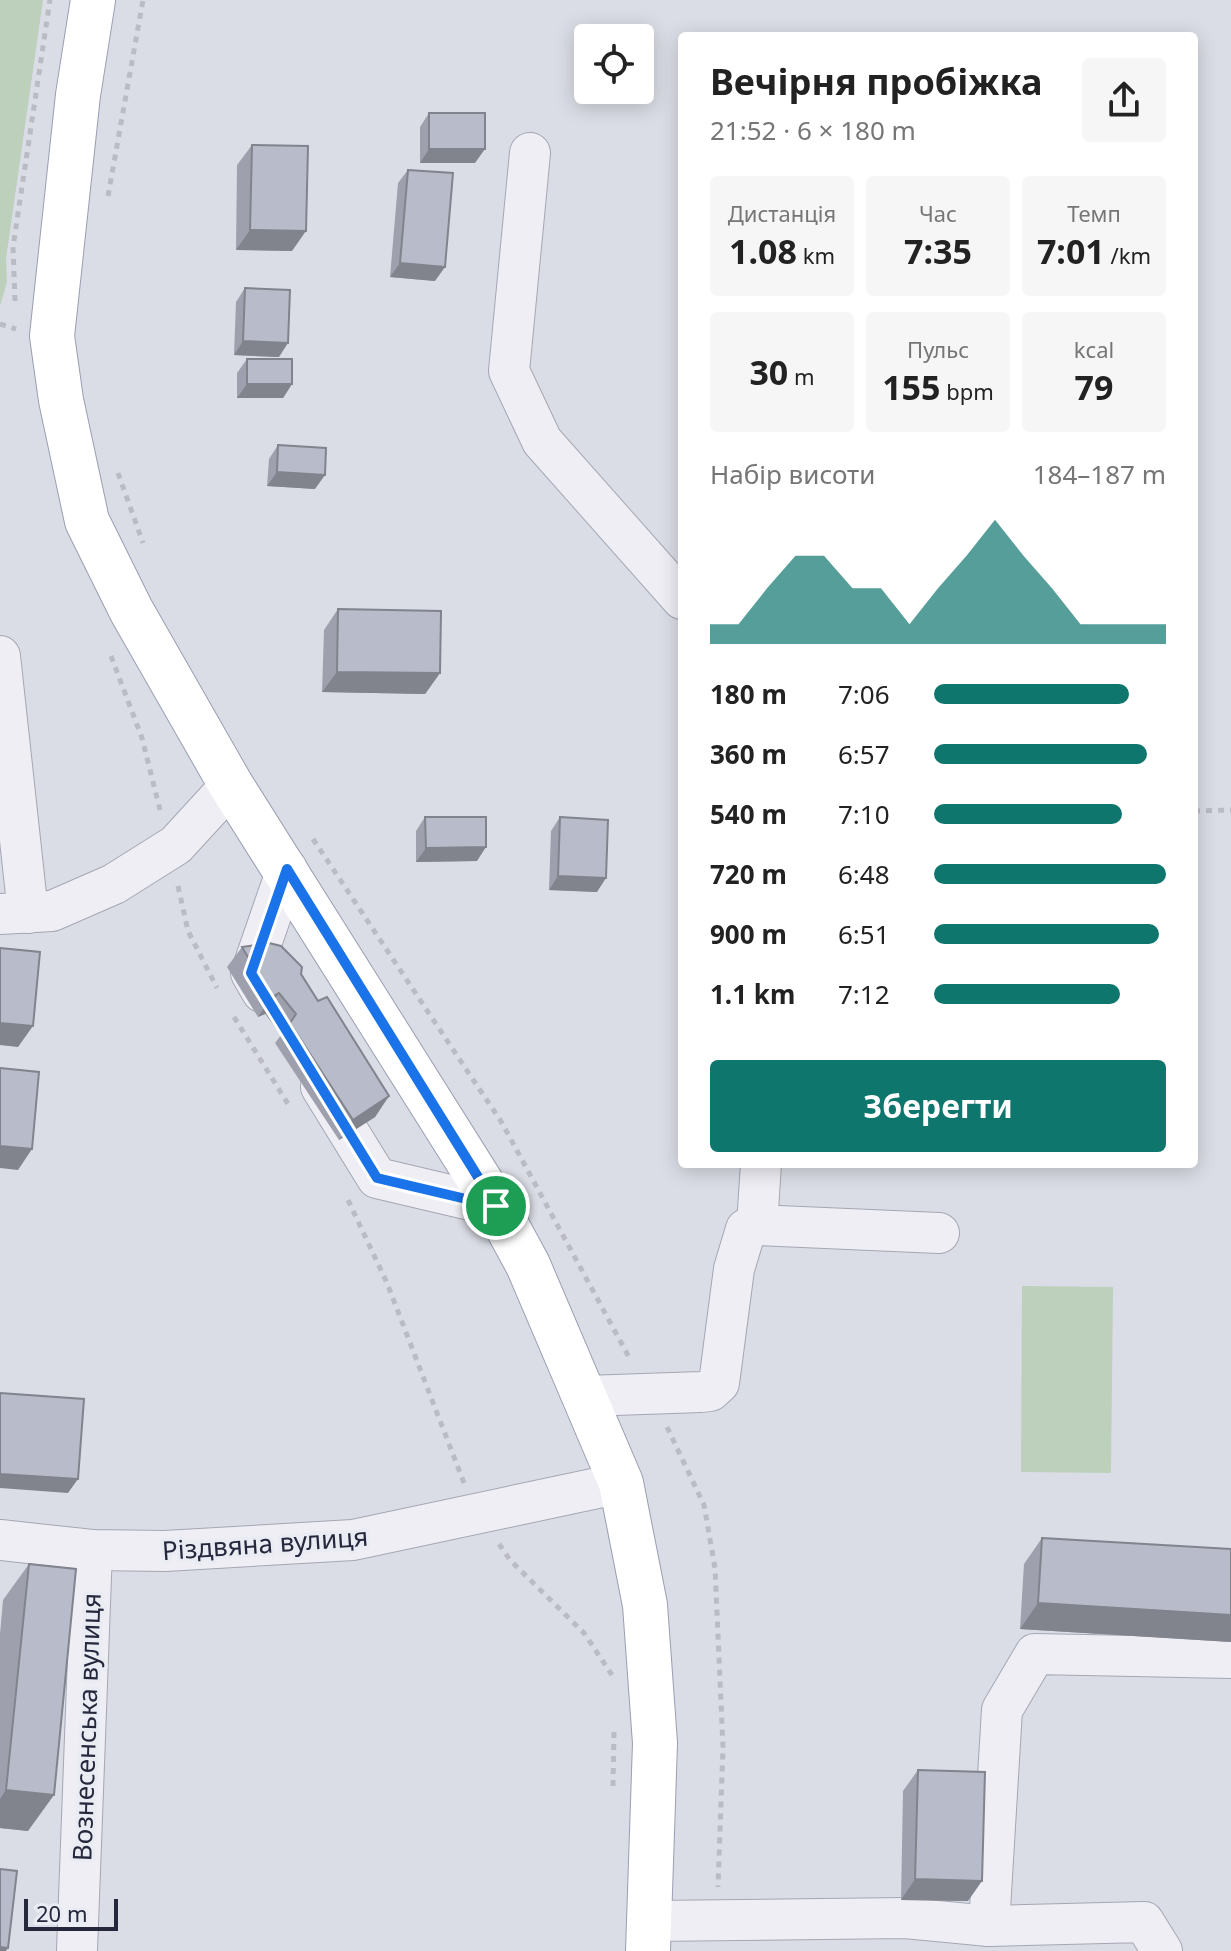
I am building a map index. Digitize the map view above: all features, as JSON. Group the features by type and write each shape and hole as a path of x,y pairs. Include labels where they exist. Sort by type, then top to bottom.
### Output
{"main road":[{"path":"93,0 78,95 52,336 61,400 87,521 131,610 231,785 287,869 496,1206 528,1265 621,1483 645,1605 653,1712 649,1936"}],"street":[{"path":"530,153 509,371 542,441 678,594"},
{"path":"0,656 14,913 52,911 114,884 176,845 231,785"},
{"path":"287,869 251,973 377,1178 496,1206"},
{"path":"757,1225 761,1168"},
{"path":"586,1396 710,1391 719,1383 734,1269 746,1229 757,1225 939,1233"},
{"name":"Різдвяна вулиця","path":"0,1540 92,1550 165,1551 353,1540 621,1483"},
{"name":"Вознесенська вулиця","path":"77,1951 92,1550"},
{"path":"989,1926 1002,1710 1035,1654 1231,1658"},
{"path":"649,1936 718,1919 905,1918 989,1926 1144,1922 1162,1951"}],"path":[{"path":"105,210 143,0"},
{"path":"0,324 16,329"},
{"path":"113,459 148,558"},
{"path":"1198,811 1231,810"},
{"path":"307,830 502,1123 618,1340 653,1394 674,1446 704,1505 715,1568 723,1747 718,1919"}],"green space":[{"path":"0,0 43,0 6,259 7,282 0,306"},
{"path":"1022,1286 1113,1287 1111,1473 1021,1472"}],"building":[{"path":"429,113 485,113 485,149 429,149"},
{"path":"252,145 308,146 306,231 250,230"},
{"path":"408,170 453,173 445,267 400,263"},
{"path":"245,288 290,290 288,343 243,341"},
{"path":"247,359 292,359 292,384 247,384"},
{"path":"278,445 326,448 325,475 277,472"},
{"path":"338,609 441,611 440,673 337,672"},
{"path":"425,817 486,817 486,847 426,848"},
{"path":"560,817 608,820 606,878 558,876"},
{"path":"269,943 281,946 302,967 301,974 318,1001 327,997 389,1096 353,1120 290,1023 296,1014 279,993 272,997 242,947"},
{"path":"0,948 40,952 33,1026 0,1023"},
{"path":"0,1068 39,1072 32,1149 0,1146"},
{"path":"0,1393 84,1399 78,1479 0,1474"},
{"path":"1042,1538 1231,1549 1231,1615 1038,1603"},
{"path":"29,1564 76,1569 54,1795 6,1790"},
{"path":"918,1770 985,1772 982,1881 915,1879"},
{"path":"0,1869 17,1871 8,1948 0,1947"}],"route":[{"path":"287,869 391,1038 496,1206 377,1178 251,973 287,869"}]}
